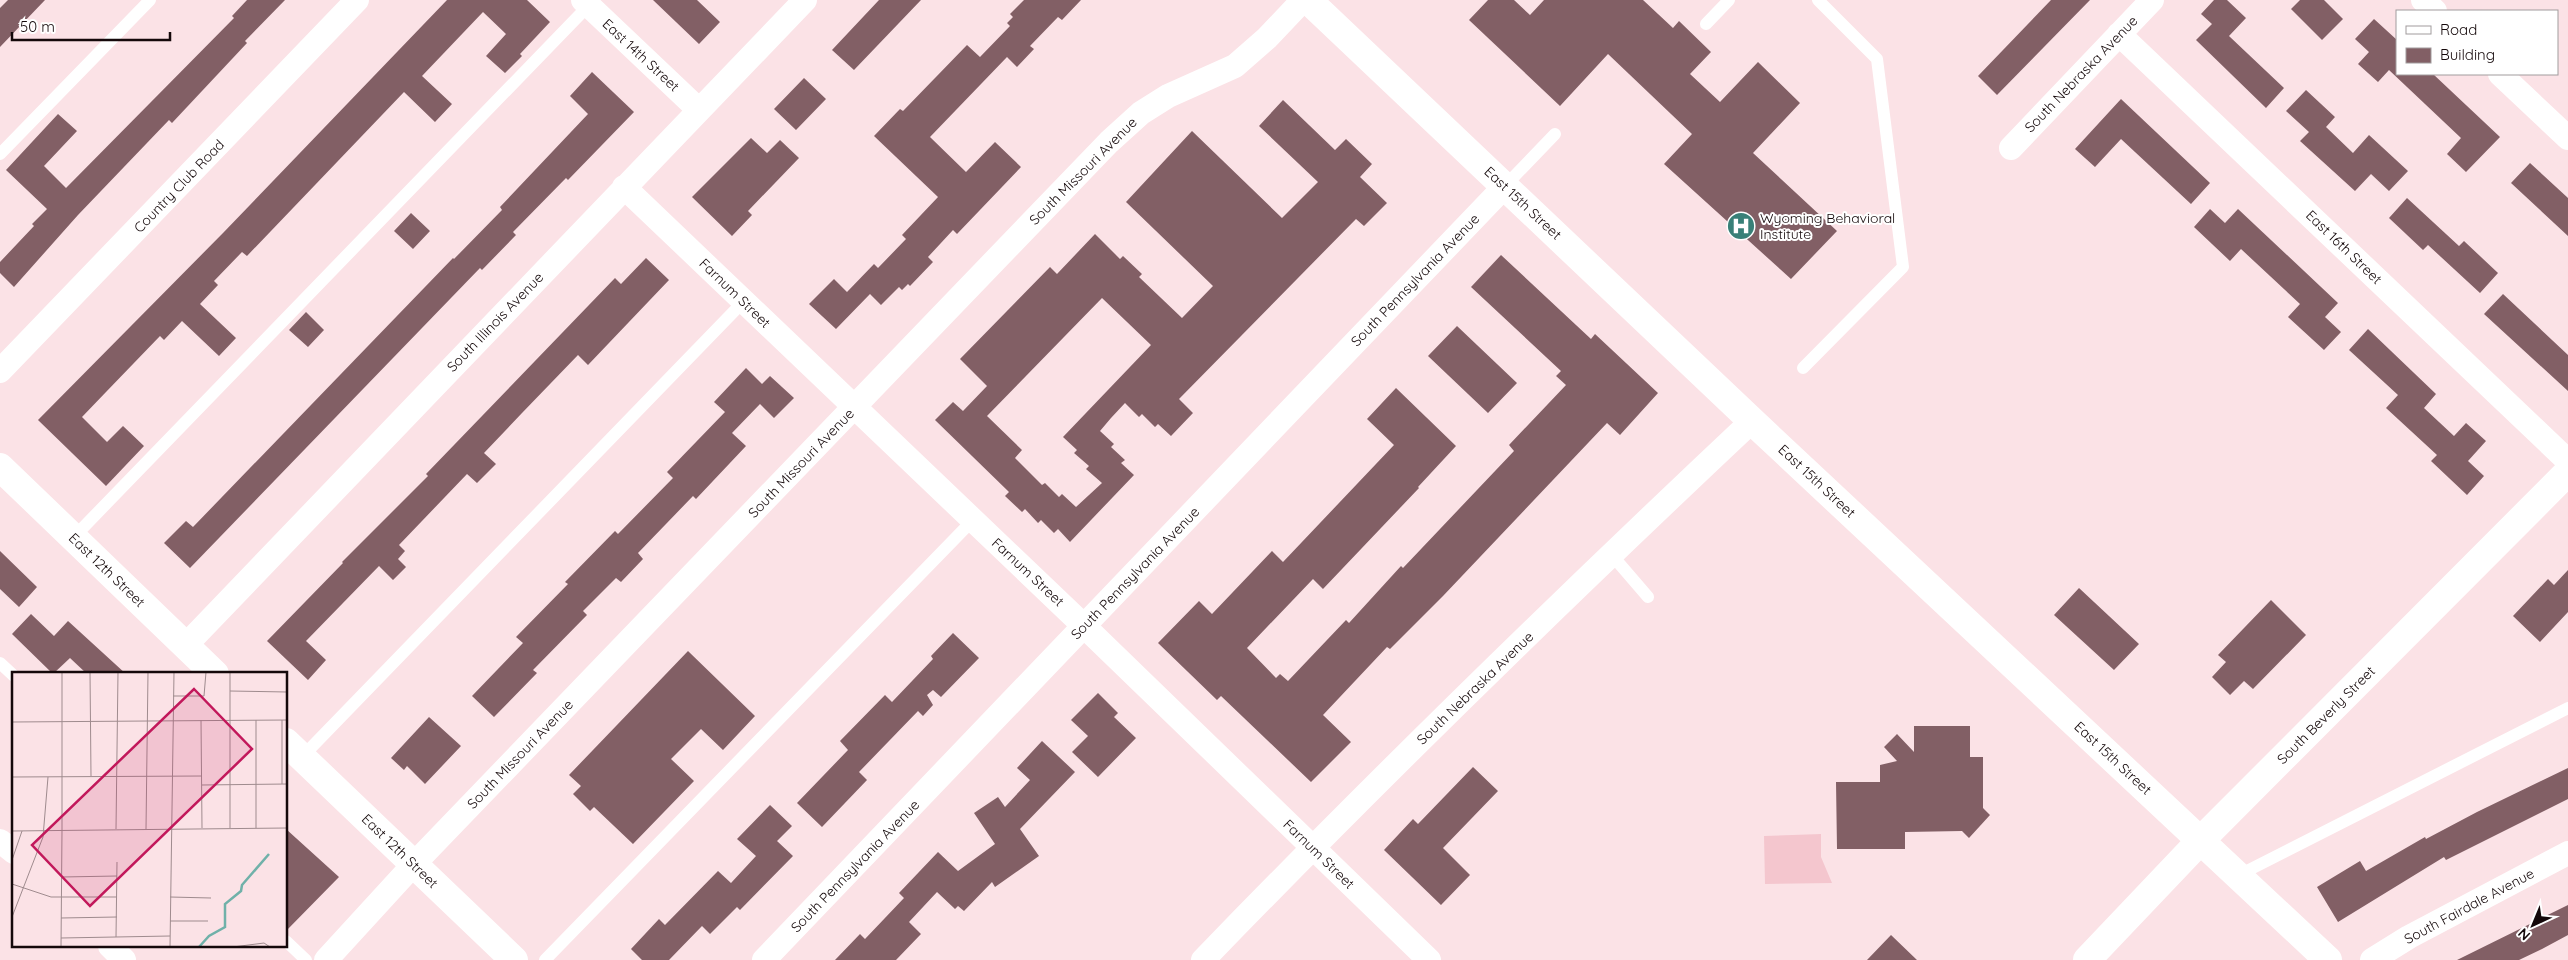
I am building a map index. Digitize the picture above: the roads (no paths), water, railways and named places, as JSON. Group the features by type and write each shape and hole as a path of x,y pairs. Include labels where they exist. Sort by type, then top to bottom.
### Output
{"main road":[{"name":"East 15th Street","path":"1308,0 1752,421 2328,960"},
{"name":"East 12th Street","path":"0,467 214,672"},
{"name":"South Beverly Street","path":"2087,960 2201,840 2568,472"},
{"name":"East 12th Street","path":"294,749 514,960"}],"street":[{"name":"Country Club Road","path":"0,371 357,0"},
{"name":"South Illinois Avenue","path":"186,645 805,0"},
{"name":"South Missouri Avenue","path":"326,960 414,864 1109,142 1141,112 1168,96 1235,66 1267,38 1303,0"},
{"name":"South Nebraska Avenue","path":"2011,148 2152,0"},
{"path":"2423,0 2433,10"},
{"name":"East 14th Street","path":"588,2 700,110"},
{"name":"East 16th Street","path":"2119,34 2568,461"},
{"path":"2501,75 2568,138"},
{"name":"South Pennsylvania Avenue","path":"764,960 1505,186"},
{"name":"Farnum Street","path":"624,187 1084,626 1429,960"},
{"name":"South Nebraska Avenue","path":"1203,960 1312,847 1611,554 1752,421"},
{"path":"0,841 12,850"},
{"name":"South Fairdale Avenue","path":"2372,960 2409,936 2568,853"},
{"path":"112,948 124,960"}],"lane":[{"path":"0,154 150,0"},
{"path":"1706,24 1729,0"},
{"path":"1803,368 1903,266 1877,59 1818,0"},
{"path":"73,538 588,2"},
{"path":"1505,186 1555,134"},
{"path":"294,749 744,301"},
{"path":"544,960 973,520"},
{"path":"1611,554 1648,597"},
{"path":"0,663 12,674"},
{"path":"2239,875 2568,708"},
{"path":"288,943 306,960"}],"place":[{"name":"Wyoming Behavioral Institute","path":"1741,226"}]}
